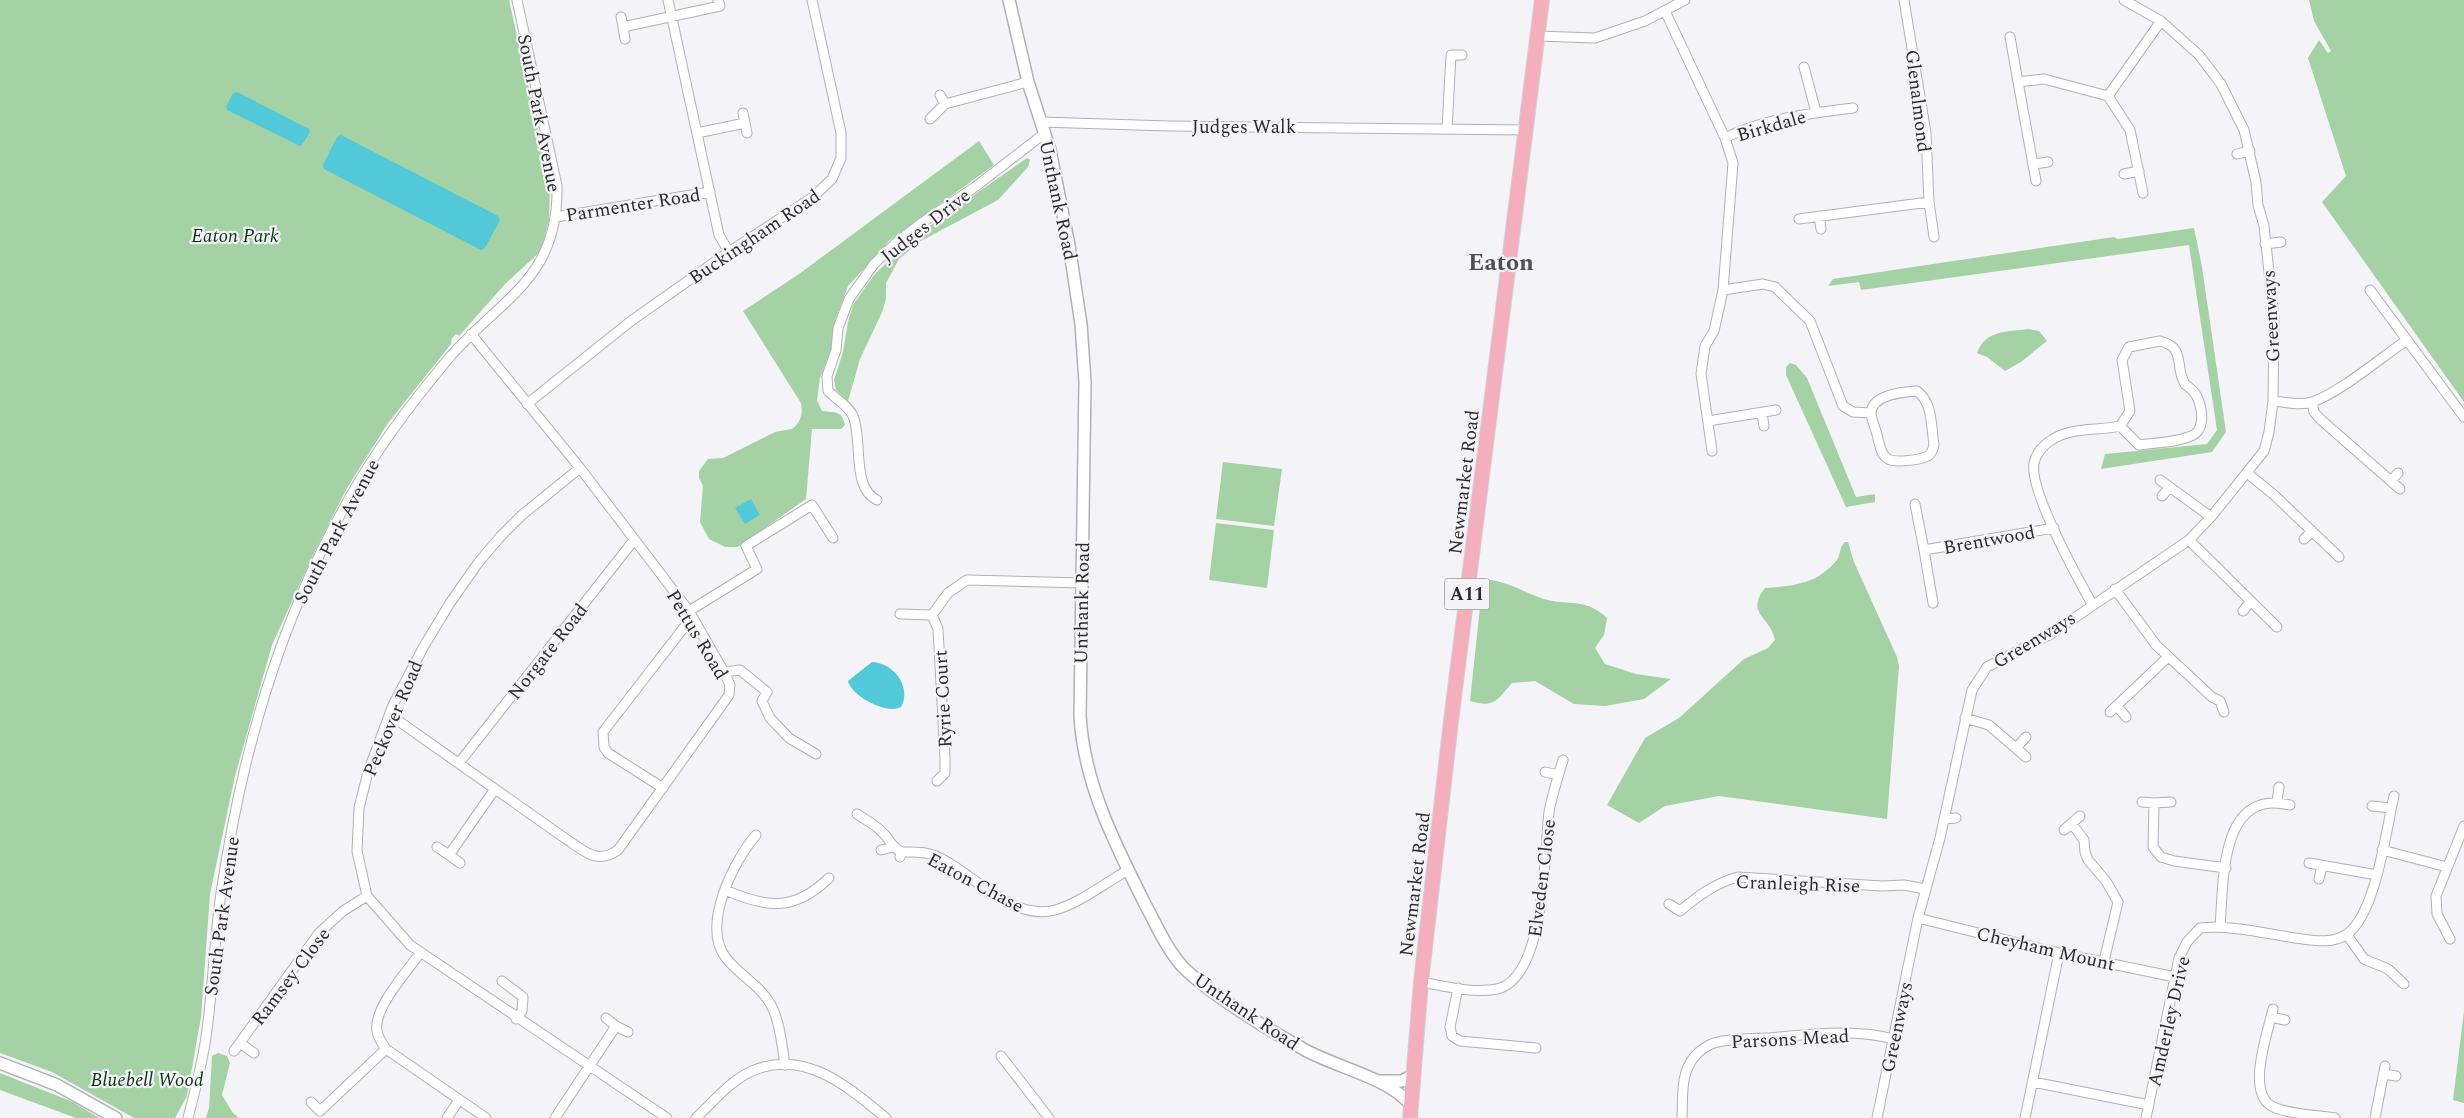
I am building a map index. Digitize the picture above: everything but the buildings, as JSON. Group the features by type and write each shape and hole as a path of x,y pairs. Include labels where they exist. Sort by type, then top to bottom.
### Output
{"highway":[{"name":"Newmarket Road","path":"1410,1111 1421,982 1451,721 1542,0"}],"street":[{"name":"South Park Avenue","path":"188,1118 206,1036 218,918 239,792 267,683 285,632 311,572 361,477 403,415 470,334 512,298 530,278 547,250 556,217 555,177 517,0"},
{"path":"668,0 719,235 729,252"},
{"name":"Buckingham Road","path":"527,404 630,321 825,188 837,171 841,158 841,133 812,0"},
{"name":"Unthank Road","path":"1009,0 1028,82 1045,134 1069,245 1081,324 1085,382 1080,716 1084,751 1094,792 1128,870 1169,948 1189,972 1225,999 1306,1050 1397,1091 1410,1111"},
{"path":"1537,36 1595,38 1623,30 1685,0"},
{"name":"Glenalmond","path":"1904,0 1926,133 1929,202 1934,237"},
{"name":"Greenways","path":"1877,1118 1918,918 1944,819 1972,690 1987,667 2051,634 2092,604 2189,540 2264,451 2269,432 2273,401 2274,318 2264,226 2258,206 2256,182 2244,130 2221,84 2199,54 2161,21 2124,0"},
{"path":"623,27 720,7"},
{"path":"1665,11 1726,138 1733,163 1723,290 1714,331 1705,346 1701,374 1712,451"},
{"path":"621,18 625,39"},
{"path":"2108,96 2161,21"},
{"path":"2010,37 2036,181"},
{"path":"1447,129 1447,55 1462,55"},
{"name":"Birkdale","path":"1804,67 1816,112"},
{"path":"2018,82 2044,79 2108,96 2130,130 2140,171 2143,193"},
{"path":"930,119 945,104 1028,82"},
{"path":"940,94 945,104"},
{"name":"Birkdale","path":"1726,138 1740,130 1816,112 1853,108"},
{"path":"743,113 747,133"},
{"name":"Judges Walk","path":"1041,122 1169,126 1526,130"},
{"path":"697,133 745,123"},
{"name":"Judges Drive","path":"877,500 870,497 862,480 853,416 828,391 827,376 836,350 838,328 849,299 874,264 897,242 1045,134"},
{"path":"2237,154 2250,151"},
{"path":"2034,164 2048,162"},
{"path":"2124,174 2140,171"},
{"name":"Parmenter Road","path":"556,217 710,192"},
{"path":"1799,219 1929,202"},
{"path":"1819,216 1821,229"},
{"name":"Greenways","path":"2265,244 2281,242"},
{"path":"1723,290 1763,284 1775,287 1810,321 1843,406 1853,412 1871,413"},
{"path":"2370,290 2464,417"},
{"name":"Pettus Road","path":"388,718 400,722 588,854 599,858 609,856 618,850 729,695 730,684 691,614 580,468 470,334"},
{"path":"2273,401 2303,404 2312,402 2331,393 2407,340"},
{"path":"2160,341 2169,343 2175,349 2178,356 2186,384 2199,399 2202,420 2198,431 2190,438 2140,445 2120,426 2130,411 2122,360 2126,350 2140,344 2160,341"},
{"path":"1917,391 1924,396 1928,404 1934,445 1932,451 1927,457 1893,461 1886,458 1881,451 1871,413 1875,404 1883,398 1897,393 1917,391"},
{"path":"2312,402 2314,412 2319,418 2400,489"},
{"path":"1708,421 1776,410"},
{"path":"1762,413 1764,426"},
{"name":"Brentwood","path":"2092,604 2041,499 2034,474 2034,463 2042,447 2058,436 2120,426"},
{"name":"Peckover Road","path":"580,468 522,515 478,563 450,603 424,646 388,718 368,772 358,808 357,851 367,896 395,930 420,953 516,1019 667,1118"},
{"path":"2247,473 2257,480 2339,557"},
{"path":"2391,481 2398,473"},
{"path":"2160,480 2210,517"},
{"path":"2162,496 2170,487"},
{"name":"Brentwood","path":"1915,504 1933,603"},
{"path":"663,788 608,753 604,747 603,732 691,614 757,569 746,546 812,505 833,538"},
{"name":"Brentwood","path":"1924,550 2054,528"},
{"path":"2304,539 2312,531"},
{"name":"Norgate Road","path":"459,763 634,540"},
{"path":"2189,540 2250,602 2277,626"},
{"path":"900,614 932,616 967,580 1082,583"},
{"path":"2115,589 2119,598 2168,656 2212,696 2223,700 2224,712"},
{"path":"2243,611 2250,602"},
{"name":"Ryrie Court","path":"932,616 938,629 945,758 945,773 937,781"},
{"path":"2126,717 2114,709 2168,656"},
{"path":"724,672 740,670 767,692 762,701 770,718 789,738 813,748"},
{"path":"1965,718 1989,724 2026,757"},
{"path":"2016,748 2026,737"},
{"name":"Elveden Close","path":"1421,982 1478,991 1498,989 1515,977 1526,961 1535,939 1550,809 1563,760"},
{"path":"1545,772 1558,775"},
{"path":"2277,801 2279,787"},
{"path":"449,855 495,789"},
{"path":"2394,796 2372,895 2362,917 2347,934 2364,959 2388,969 2404,984"},
{"path":"2220,926 2230,838 2237,822 2245,813 2262,804 2277,801 2290,805"},
{"path":"2142,802 2172,802"},
{"path":"2154,803 2153,847 2161,857 2174,861 2226,868"},
{"path":"2372,806 2391,808"},
{"name":"Eaton Chase","path":"857,814 886,834 893,847 901,854 932,854 1012,904 1041,913 1056,910 1128,870"},
{"path":"2064,830 2080,816"},
{"path":"1944,819 1956,818"},
{"path":"2072,824 2084,840 2088,860 2111,888 2118,902 2104,961"},
{"path":"2450,939 2437,914 2436,896 2447,867 2462,838 2464,826"},
{"path":"756,835 745,847 725,890 718,914 718,945 726,958 772,1006 785,1065"},
{"path":"436,847 460,863"},
{"path":"881,850 893,847"},
{"path":"2382,850 2447,867"},
{"path":"2309,864 2377,876"},
{"path":"2320,878 2322,866"},
{"name":"Cranleigh Rise","path":"1669,904 1680,913 1706,890 1723,881 1738,877 1882,886 1896,884 1925,889"},
{"path":"725,890 754,902 779,904 810,893 829,878"},
{"name":"Ramsey Close","path":"234,1052 319,933 343,911 367,896"},
{"name":"Cheyham Mount","path":"1918,918 2059,953 2175,977"},
{"name":"Amderley Drive","path":"2146,1118 2179,958 2187,942 2200,928 2220,926 2320,941 2347,934"},
{"path":"420,953 380,1009 377,1032 386,1049 486,1118"},
{"path":"2025,1118 2059,953"},
{"path":"502,981 523,997 522,1011 516,1019"},
{"path":"1458,988 1450,1027 1452,1036 1460,1041 1536,1048"},
{"path":"2285,1020 2272,1013 2258,1082 2262,1096 2270,1105 2279,1108 2335,1118"},
{"path":"606,1018 628,1032"},
{"path":"555,1118 616,1026"},
{"name":"Parsons Mead","path":"1682,1118 1683,1080 1687,1067 1696,1054 1712,1044 1728,1040 1858,1034 1893,1039"},
{"name":"Ramsey Close","path":"240,1043 254,1053"},
{"path":"311,1102 323,1115 386,1049"},
{"path":"1001,1056 1049,1118"},
{"path":"0,1063 64,1088 116,1118"},
{"path":"696,1118 729,1086 752,1071 771,1065 804,1065 824,1073 844,1084 886,1118"},
{"path":"2375,1118 2385,1070 2396,1076"},
{"name":"Unthank Road","path":"1375,1081 1394,1082 1412,1075"},
{"path":"2033,1082 2149,1104"},
{"path":"447,1118 459,1100"}],"green space":[{"name":"Eaton Park","path":"0,0 509,0 550,184 549,220 541,251 505,284 459,336 456,334 452,338 451,344 388,423 347,488 313,555 272,645 235,776 210,894 201,1017 187,1096 175,1118 134,1118 52,1072 0,1053"},
{"path":"2309,0 2464,0 2464,402 2322,202 2346,176 2308,58 2319,40 2328,53 2331,51 2314,21"},
{"path":"979,141 994,165 890,240 848,286 834,323 831,349 820,378 817,400 822,411 834,412 840,415 845,425 841,429 812,429 806,499 738,547 725,547 709,539 700,522 703,486 699,478 699,471 708,459 723,458 775,432 792,429 799,421 802,411 801,403 743,311 799,274"},
{"path":"1027,158 1030,160 1028,167 998,200 919,242 899,259 886,283 886,298 883,310 860,359 848,401 836,390 834,380 843,352 853,305 874,275 911,239"},
{"path":"2194,228 2202,267 2226,432 2212,452 2101,469 2105,454 2207,444 2217,430 2189,245 1861,290 1859,282 1828,286 1833,279 2114,237 2118,239"},
{"path":"2028,329 2039,331 2047,341 2021,362 2005,371 1987,357 1977,353 1985,340 1991,336"},
{"path":"1790,363 1796,365 1807,378 1856,497 1875,494 1875,502 1846,507 1786,375 1786,367"},
{"path":"1223,462 1282,469 1274,526 1216,519"},
{"path":"1216,523 1274,530 1267,588 1209,580"},
{"path":"1845,542 1848,542 1854,562 1897,657 1899,666 1887,819 1719,796 1665,806 1639,823 1607,805 1645,738 1679,718 1744,659 1768,648 1775,640 1769,625 1758,610 1759,597 1765,588 1795,585 1813,579 1837,560"},
{"path":"1483,579 1505,583 1548,600 1582,604 1598,611 1607,618 1604,635 1595,648 1605,664 1636,674 1671,679 1644,699 1605,706 1574,704 1535,681 1512,683 1498,698 1490,703 1470,701"},
{"path":"2464,1011 2464,1103 2453,1100"},
{"path":"218,1053 227,1056 230,1063 222,1095 233,1113 239,1118 206,1118 209,1108 212,1056"},
{"path":"0,1073 73,1102 99,1118 76,1118 0,1090"}],"water":[{"path":"237,92 309,129 310,132 302,145 300,146 227,110 226,107 233,93"},
{"path":"341,135 498,216 500,220 485,248 481,250 324,169 323,165 337,137"},
{"path":"751,499 760,515 745,524 735,508"},
{"path":"872,662 880,663 894,671 899,677 904,692 901,707 895,709 887,708 870,703 851,687 848,681"}],"district":[{"name":"Eaton","path":"1501,262"}],"park label":[{"name":"Bluebell Wood","path":"147,1079"}]}
